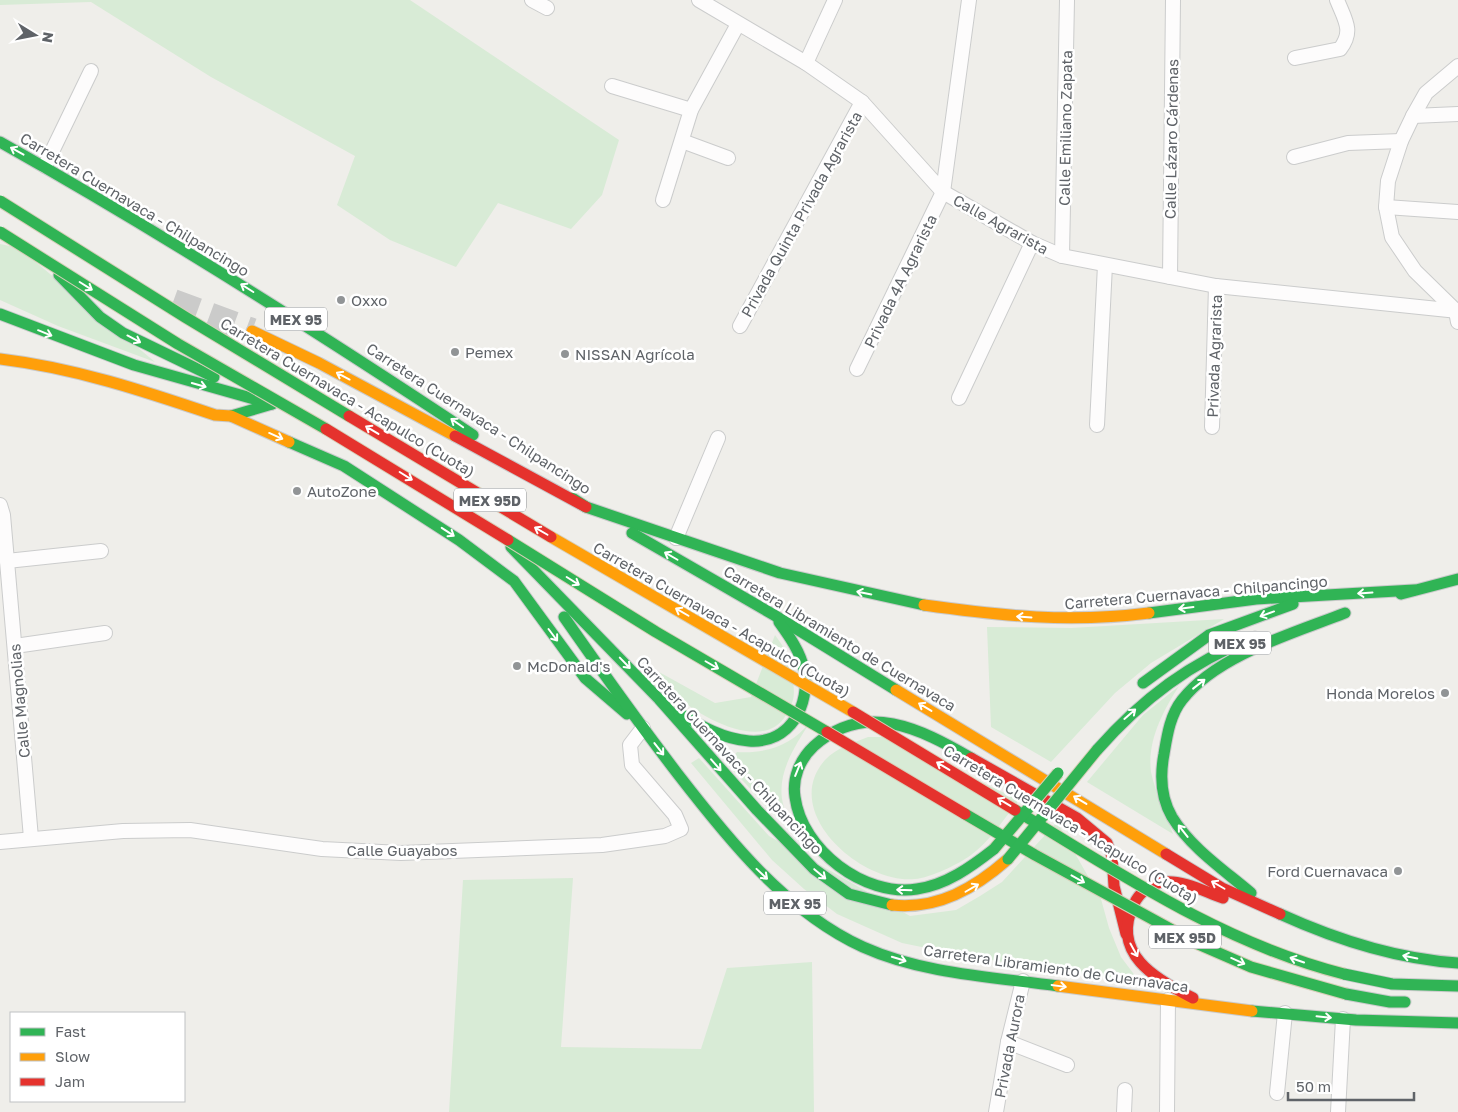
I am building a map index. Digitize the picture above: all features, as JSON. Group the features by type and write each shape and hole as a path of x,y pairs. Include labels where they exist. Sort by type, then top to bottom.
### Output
{"main road":[{"name":"Carretera Cuernavaca - Chilpancingo","path":"0,142 44,166 231,278 394,380 472,434 586,507 780,574 913,603 993,615 1046,619 1116,617 1256,599 1414,590"},
{"name":"Carretera Cuernavaca - Chilpancingo","path":"0,203 20,232 77,295 100,317 122,333 272,404 380,445 410,460 472,507 528,567 661,701 773,828 814,869 844,891 860,898 884,903 928,905 970,890 989,877 1008,859 1122,721 1172,679 1220,650 1264,634 1359,609"},
{"name":"Carretera Cuernavaca - Acapulco (Cuota)","path":"0,203 522,520 776,666 1164,900 1266,949 1316,967 1392,984 1453,986"},
{"path":"2,233 20,232"},
{"name":"MEX 95D","path":"2,233 178,344 378,459 656,632 1036,855 1154,921 1251,967 1301,983 1390,1002 1417,1002"},
{"path":"0,314 50,335 174,378 272,404"},
{"path":"252,331 319,363 586,507"},
{"path":"0,359 35,363 107,379 214,415 231,416 272,404"},
{"path":"231,416 344,466 467,546 514,581 586,678 642,728"},
{"name":"Carretera Libramiento de Cuernavaca","path":"586,507 774,615 1222,888 1310,928 1385,952 1426,961 1458,963"},
{"name":"Carretera Libramiento de Cuernavaca","path":"528,567 642,728 726,834 759,872 806,912 841,936 873,951 906,961 964,973 1206,1005 1343,1019 1458,1023"},
{"name":"MEX 95","path":"1374,604 1414,590 1458,579"},
{"path":"1133,691 1169,662 1209,635 1312,597"},
{"path":"1271,910 1185,835 1171,814 1162,774 1168,735 1182,700 1216,672 1258,649 1345,613"},
{"path":"661,701 710,730 734,740 759,742 780,736 795,724 803,707 806,688 804,669 796,646 774,615"},
{"path":"1066,763 994,849 954,878 931,886 911,890 891,889 871,883 848,871 826,855 811,836 799,816 795,803 795,776 803,757 814,744 832,732 856,722 898,724 925,734 1061,808 1098,832 1108,844 1114,861 1113,879 1126,934 1134,953 1150,971 1174,989 1206,1005"},
{"path":"1126,934 1128,917 1136,899 1149,887 1164,882 1184,886 1310,928"}],"street":[{"path":"532,0 547,8"},
{"name":"Calle Agrarista","path":"699,0 806,63 862,102 943,192 1032,243 1062,256 1216,286 1457,315"},
{"path":"806,63 836,0"},
{"name":"Privada 4A Agrarista","path":"857,369 943,192 969,0"},
{"name":"Calle Emiliano Zapata","path":"1062,256 1067,0"},
{"path":"1295,58 1340,49 1347,40 1348,28 1337,0"},
{"name":"Calle Lázaro Cárdenas","path":"1169,1 1170,277"},
{"path":"663,200 691,110 738,24"},
{"path":"1457,315 1415,271 1392,236 1386,206 1388,181 1401,140 1413,116 1426,93 1458,66"},
{"path":"44,166 91,72"},
{"path":"612,86 691,110"},
{"name":"Privada Quinta Privada Agrarista","path":"740,326 862,102"},
{"path":"1413,116 1458,114"},
{"path":"1294,157 1348,142 1401,140"},
{"path":"682,141 728,158"},
{"path":"1386,206 1458,212"},
{"path":"959,398 1032,243"},
{"path":"1097,425 1105,265"},
{"name":"Privada Agrarista","path":"1212,427 1216,286"},
{"path":"676,538 718,438"},
{"name":"Calle Magnolias","path":"0,505 3,515 31,838"},
{"path":"7,561 100,551"},
{"path":"14,646 106,633"},
{"name":"Calle Guayabos","path":"0,842 123,831 190,830 322,849 401,853 602,844 664,836 680,829 675,815 632,765 630,745 642,728"},
{"name":"Privada Aurora","path":"996,1112 1008,1042 1023,981"},
{"path":"1167,1112 1168,1000"},
{"path":"1277,1093 1286,1013"},
{"path":"1338,1112 1343,1019"},
{"path":"1008,1042 1067,1065"},
{"path":"1124,1112 1125,1090"}],"green space":[{"path":"0,0 410,0 619,140 602,195 571,229 498,203 456,267 390,240 337,205 355,156 211,77 91,2 0,5"},
{"path":"0,244 19,248 155,362 58,326 0,300"},
{"path":"1224,619 1151,663 1115,693 1051,762 991,727 987,627 1071,628"},
{"path":"775,635 786,652 789,661 794,695 786,715 776,726 763,731 732,728 701,714 678,697 659,672 715,703 751,697"},
{"path":"1179,686 1162,716 1151,749 1150,760 1155,787 1173,834 1087,782 1143,715"},
{"path":"810,722 789,758 781,788 782,799 792,833 727,764 737,752 769,749 787,742"},
{"path":"868,737 886,737 1019,800 984,843 966,859 952,866 915,879 894,878 872,870 851,858 833,841 819,822 812,801 813,780 825,760 839,749"},
{"path":"699,758 769,836 910,916 956,910 1002,882 1057,822 1101,899 1109,928 1121,957 1139,981 1054,971 902,943 837,914 804,889 772,860 691,763"},
{"path":"573,878 561,1047 701,1049 727,968 812,962 814,1112 449,1112 463,880"}],"tunnel":[{"path":"173,302 252,331"}],"traffic: fast":[{"path":"0,142 239,284 473,435"},
{"path":"0,201 185,317 349,416"},
{"path":"0,232 178,344 326,429"},
{"path":"59,275 100,317 123,333 214,377"},
{"path":"0,314 134,365 272,404"},
{"path":"231,416 272,404"},
{"path":"289,442 344,466 459,540 514,581 585,678 627,714"},
{"path":"572,498 586,507 780,573 924,605"},
{"path":"632,533 774,615 896,690"},
{"path":"508,540 656,632 827,732"},
{"path":"511,547 659,699 757,810 814,869 849,894 892,905"},
{"path":"1401,594 1458,579"},
{"path":"1149,613 1256,599 1414,590"},
{"path":"1143,683 1209,635 1293,604"},
{"path":"1251,893 1198,849 1168,810 1162,786 1162,770 1166,740 1172,719 1182,700 1197,684 1215,670 1280,637 1345,613"},
{"path":"564,617 648,735 717,823 760,871 783,894 808,914 835,932 863,947 910,963 959,973 1058,986"},
{"path":"679,713 712,731 739,740 763,740 776,736 786,729 794,720 800,708 804,696 805,683 804,669 800,656 779,622"},
{"path":"1097,750 1132,714 1169,684 1210,658 1255,637"},
{"path":"971,758 933,737 913,729 873,722 853,724 833,732 809,751 798,769 794,790 795,797 800,816 810,835 823,852 839,866 857,877 877,885 897,890 917,889 938,884 958,874 994,849"},
{"path":"1008,859 1097,750"},
{"path":"994,849 1058,773"},
{"path":"1015,810 1133,882 1215,926 1257,945 1300,961 1344,974"},
{"path":"965,814 1035,855 1198,944 1251,967 1346,994"},
{"path":"1280,914 1322,932 1367,946 1412,957 1458,963"},
{"path":"1344,974 1392,984 1458,986"},
{"path":"1346,994 1390,1002 1405,1002"},
{"path":"1252,1011 1356,1020 1458,1023"}],"traffic: slow":[{"path":"252,331 319,363 455,436"},
{"path":"0,359 82,374 136,389 215,415 231,416 289,442"},
{"path":"551,537 853,712"},
{"path":"924,605 1009,615 1064,618 1091,618 1149,613"},
{"path":"896,690 1166,854"},
{"path":"892,905 909,906 925,904 955,895 969,888 1008,859"},
{"path":"1058,986 1252,1011"}],"traffic: jam":[{"path":"349,416 551,537"},
{"path":"326,429 508,540"},
{"path":"455,436 586,507"},
{"path":"853,712 1015,810"},
{"path":"827,732 965,814"},
{"path":"971,758 1077,818 1107,843 1112,856 1114,886 1126,934"},
{"path":"1166,854 1222,888 1280,914"},
{"path":"1193,998 1164,982 1140,962 1132,950 1128,937 1128,921 1139,896 1150,886 1159,883 1179,883 1223,898"}],"place":[{"name":"Oxxo","path":"341,300"},
{"name":"Pemex","path":"455,352"},
{"name":"NISSAN Agrícola","path":"565,354"},
{"name":"AutoZone","path":"297,491"},
{"name":"McDonald's","path":"517,666"},
{"name":"Honda Morelos","path":"1445,693"},
{"name":"Ford Cuernavaca","path":"1398,871"}]}
